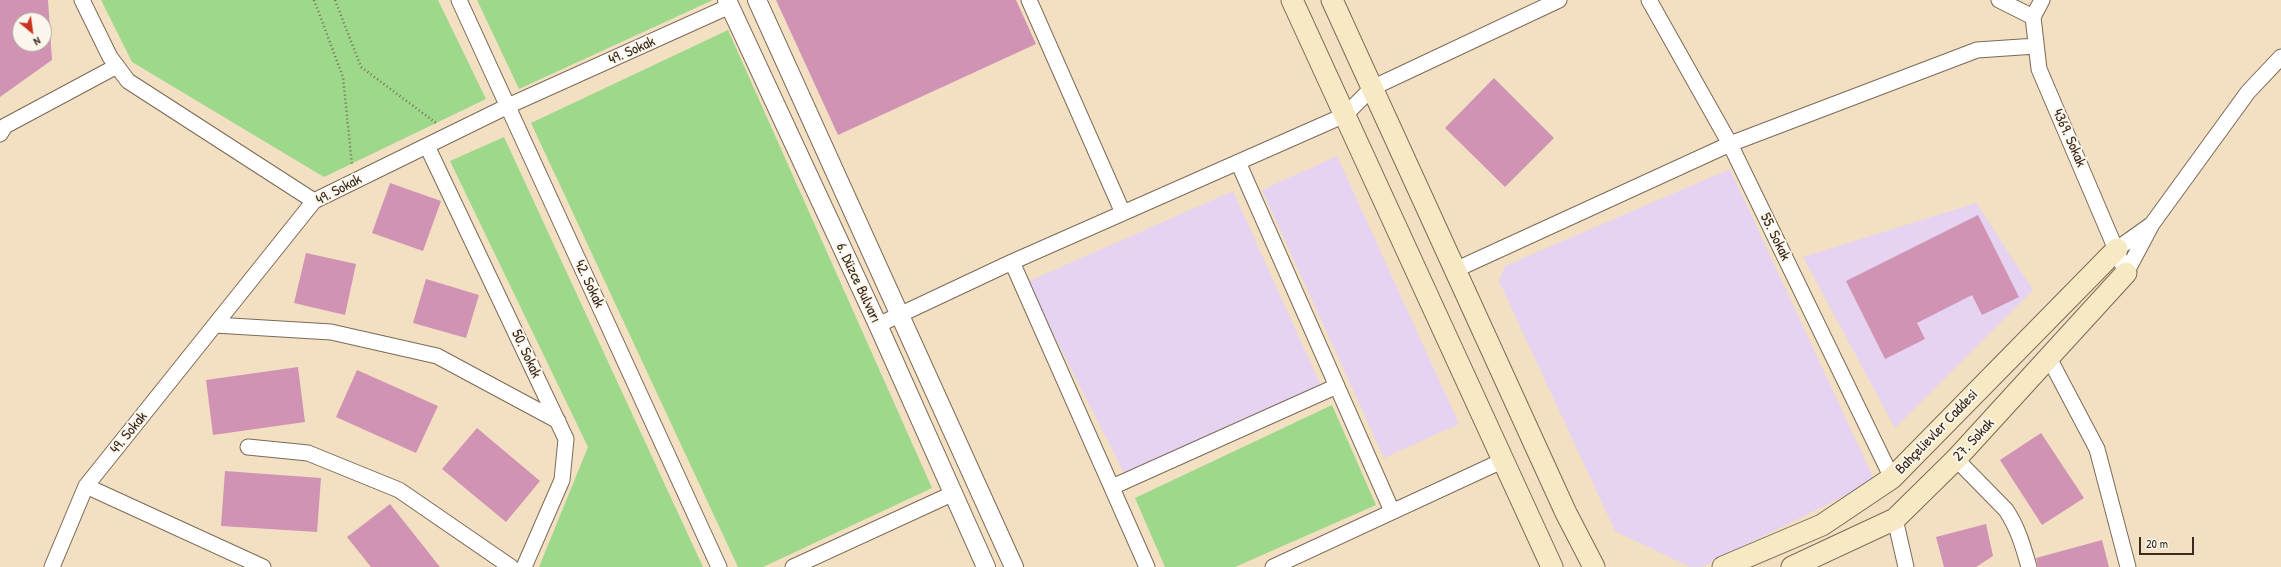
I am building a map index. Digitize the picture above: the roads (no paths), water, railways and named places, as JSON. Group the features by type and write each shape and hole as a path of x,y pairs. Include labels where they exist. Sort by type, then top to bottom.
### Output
{"main road":[{"path":"1292,0 1552,567"},
{"path":"1332,0 1566,513 1594,567"},
{"name":"Bahçelievler Caddesi","path":"1723,567 1822,525 1892,478 2117,249"},
{"name":"27. Sokak","path":"1792,567 1895,519 1956,459 2126,274"}],"street":[{"path":"82,0 110,56 128,81 314,201"},
{"name":"42. Sokak","path":"459,0 719,567"},
{"name":"6. Düzce Bulvarı","path":"757,0 1014,567"},
{"path":"1029,0 1123,213"},
{"path":"878,325 1012,262 1346,115 1372,88 1559,0"},
{"name":"55. Sokak","path":"1649,0 1730,144 1892,478"},
{"path":"1999,0 2033,17 2042,0"},
{"name":"49. Sokak","path":"52,567 86,486 314,201 508,106 729,3"},
{"name":"6. Düzce Bulvarı","path":"729,3 878,325 986,567"},
{"name":"4369. Sokak","path":"2033,17 2039,69 2117,249 2126,274"},
{"path":"1455,270 1730,144 1977,50 2036,46"},
{"path":"2126,274 2152,224 2248,92 2281,56"},
{"path":"0,134 5,126 117,66"},
{"name":"50. Sokak","path":"428,146 566,439 562,480 524,567"},
{"path":"1238,162 1392,511"},
{"path":"2117,249 2152,224"},
{"path":"1012,262 1148,567"},
{"path":"215,326 332,332 437,356 558,421"},
{"path":"2049,358 2097,449 2128,567"},
{"path":"1112,487 1337,386"},
{"path":"248,448 308,453 398,490 512,567"},
{"path":"1956,459 2006,510 2018,529 2028,567"},
{"path":"1273,567 1504,460"},
{"path":"86,486 263,567"},
{"path":"793,567 954,493"},
{"path":"1895,519 1906,567"}]}
